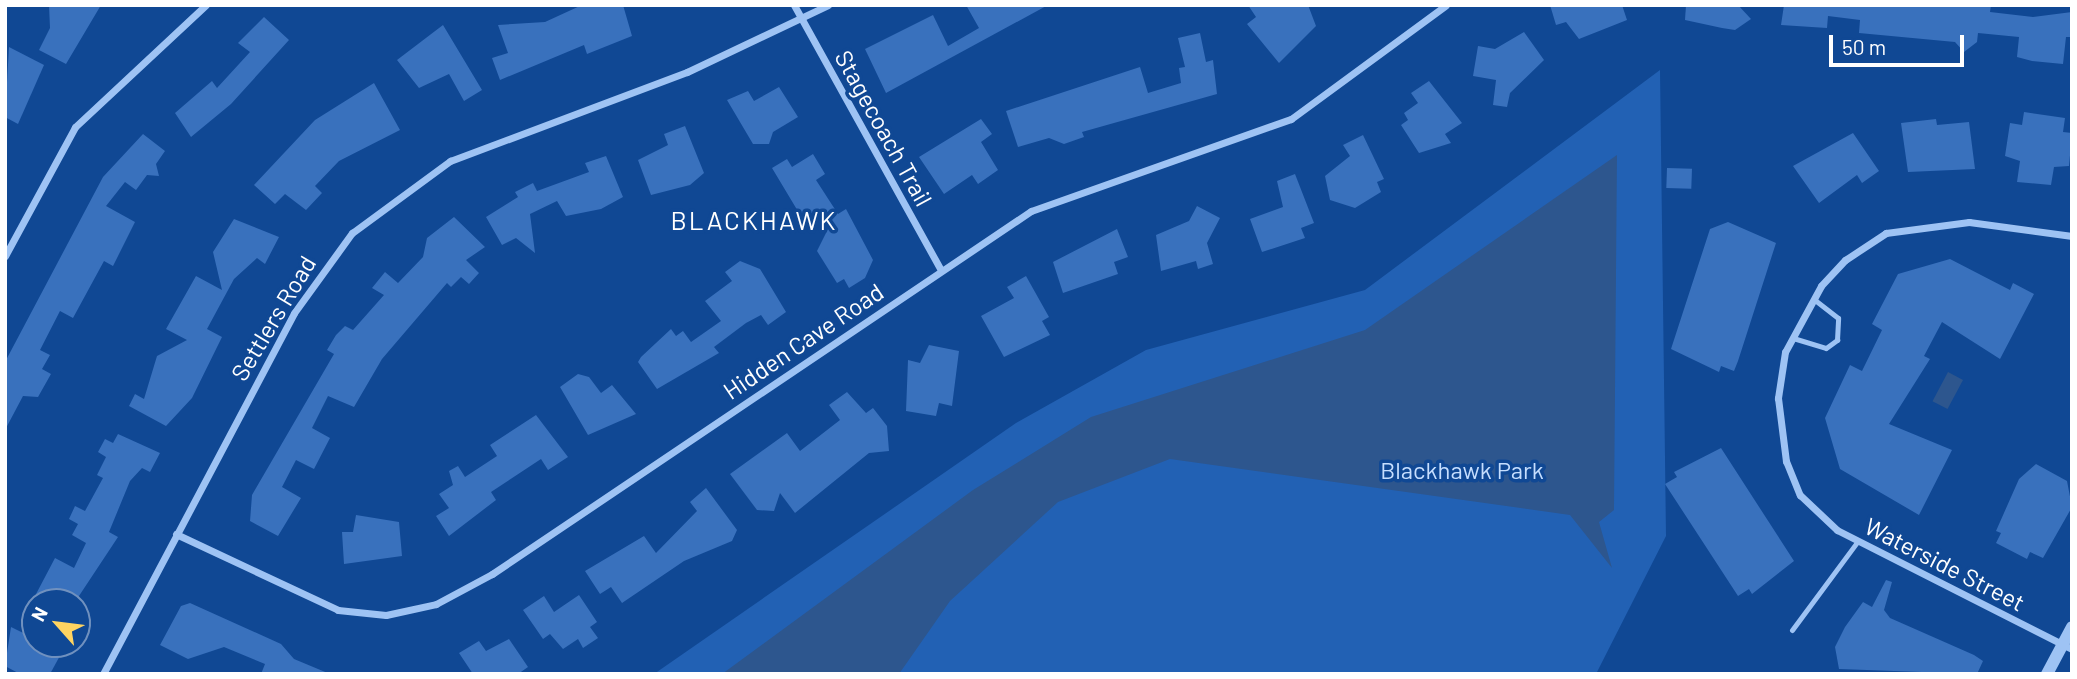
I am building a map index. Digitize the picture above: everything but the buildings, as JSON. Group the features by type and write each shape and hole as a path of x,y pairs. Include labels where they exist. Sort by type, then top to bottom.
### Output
{"street":[{"path":"5,256 75,127 206,5"},
{"name":"Stagecoach Trail","path":"793,5 941,270"},
{"name":"Settlers Road","path":"103,674 294,313 352,233 450,160 687,72 802,20 828,5"},
{"name":"Hidden Cave Road","path":"176,534 338,610 386,615 436,604 492,574 941,270 1045,203 1291,119 1446,5"},
{"name":"Waterside Street","path":"2067,647 1857,542 1800,495 1786,461 1778,398 1793,338 1814,299 1845,260 1897,230 1969,222 2072,236"},
{"path":"2047,674 2067,647 2072,627"}],"lane":[{"path":"1793,338 1826,348 1837,340 1838,317 1814,299"},
{"path":"1792,631 1857,542"}],"green space":[{"name":"Blackhawk Park","path":"1660,70 1666,536 1596,674 654,674 1016,423 1146,350 1365,290"}],"shaded area":[{"path":"1617,155 1614,510 1599,522 1612,568 1570,515 1170,459 1058,502 950,601 899,674 722,674 973,490 1091,417 1365,330"},
{"path":"1948,372 1963,380 1948,409 1933,401"}],"district":[{"name":"BLACKHAWK","path":"754,220"}]}
